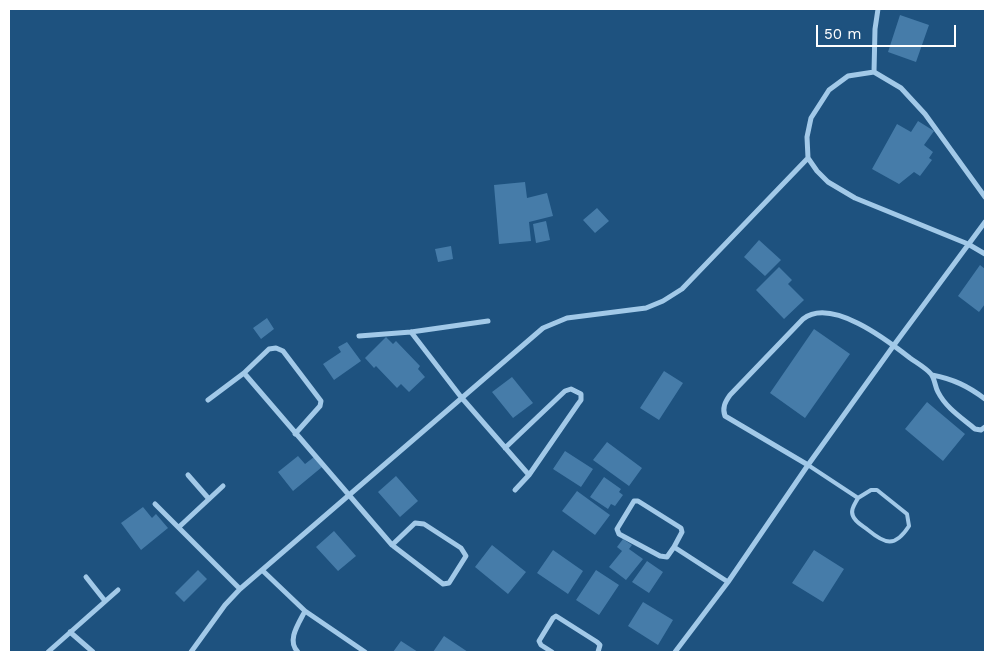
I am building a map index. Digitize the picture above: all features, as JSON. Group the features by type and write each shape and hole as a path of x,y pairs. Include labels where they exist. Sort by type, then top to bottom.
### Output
{"street":[{"path":"874,72 875,28 878,9"},
{"path":"985,196 925,114 901,88 874,72 848,76 829,90 811,118 807,137 808,158 828,182 855,198 968,244 985,254"},
{"path":"191,652 225,605 240,588 543,328 568,318 646,308 663,301 682,289 808,158"},
{"path":"675,652 728,582 808,465 985,222"},
{"path":"808,465 725,416 723,411 730,395 802,319 810,313 819,312 845,317 871,329 932,375 950,378 970,387 985,399"},
{"path":"359,336 411,332 488,321"},
{"path":"411,332 461,397 529,474"},
{"path":"208,400 244,373 269,349 276,348 283,351 321,401 320,406 295,434"},
{"path":"244,373 392,545 443,584 449,583 466,556 461,548 420,522 415,523 392,545"},
{"path":"932,375 937,391 945,404 975,429 981,430 985,427"},
{"path":"505,448 565,391 571,389 581,394 581,400 516,490"},
{"path":"188,475 209,499"},
{"path":"178,527 223,486"},
{"path":"634,501 638,501 681,528 682,532 674,547 667,556 660,556 619,534 617,529 634,501"},
{"path":"155,504 240,588"},
{"path":"674,547 728,582"},
{"path":"262,570 305,611 365,652"},
{"path":"86,577 105,601"},
{"path":"48,652 118,590"},
{"path":"298,652 293,645 293,637 305,611"},
{"path":"552,652 541,645 539,641 556,616 597,642 600,645 598,652"},
{"path":"70,632 93,652"}],"lane":[{"path":"808,465 858,498"},
{"path":"872,490 877,490 907,514 909,526 896,540 889,543 882,541 852,516 853,508 858,498 872,490"}],"building":[{"path":"900,15 929,25 916,62 888,52"},
{"path":"918,121 934,131 924,145 933,152 929,158 932,160 920,176 914,172 899,184 872,169 897,124 911,132"},
{"path":"525,182 527,198 547,193 553,216 529,222 531,241 499,244 494,185"},
{"path":"597,208 609,221 595,233 583,220"},
{"path":"546,221 550,240 536,243 533,224"},
{"path":"759,240 781,260 765,276 744,257"},
{"path":"451,246 453,259 438,262 435,249"},
{"path":"980,265 985,269 985,304 979,312 958,296"},
{"path":"779,267 792,280 788,284 804,300 784,319 756,290"},
{"path":"267,318 274,329 261,339 253,328"},
{"path":"814,329 850,354 805,418 770,393"},
{"path":"386,337 393,344 396,341 420,366 418,369 425,377 409,392 401,384 397,388 376,366 374,368 365,358"},
{"path":"347,342 361,361 334,380 323,364 341,352 338,347"},
{"path":"664,371 683,383 659,420 640,408"},
{"path":"512,377 533,403 513,418 492,392"},
{"path":"927,402 965,434 943,461 905,429"},
{"path":"607,442 642,468 629,486 593,460"},
{"path":"565,451 593,469 581,487 553,469"},
{"path":"298,456 305,464 314,457 322,467 293,491 278,472"},
{"path":"396,476 418,501 400,517 378,492"},
{"path":"604,477 621,489 619,492 623,495 615,506 611,504 608,509 590,497"},
{"path":"577,491 610,515 595,535 562,511"},
{"path":"143,507 152,518 156,514 168,528 141,550 121,523"},
{"path":"334,531 356,556 338,571 316,547"},
{"path":"623,539 632,545 629,549 643,559 626,580 609,567 622,551 617,547"},
{"path":"492,545 526,572 508,594 475,567"},
{"path":"553,550 583,571 568,594 537,573"},
{"path":"814,550 844,569 823,602 792,583"},
{"path":"647,561 663,572 649,593 632,582"},
{"path":"198,570 207,579 184,602 175,593"},
{"path":"596,570 619,585 599,615 576,600"},
{"path":"643,602 673,620 658,645 628,626"},
{"path":"444,636 468,652 433,652"},
{"path":"401,641 418,652 393,652"}]}
